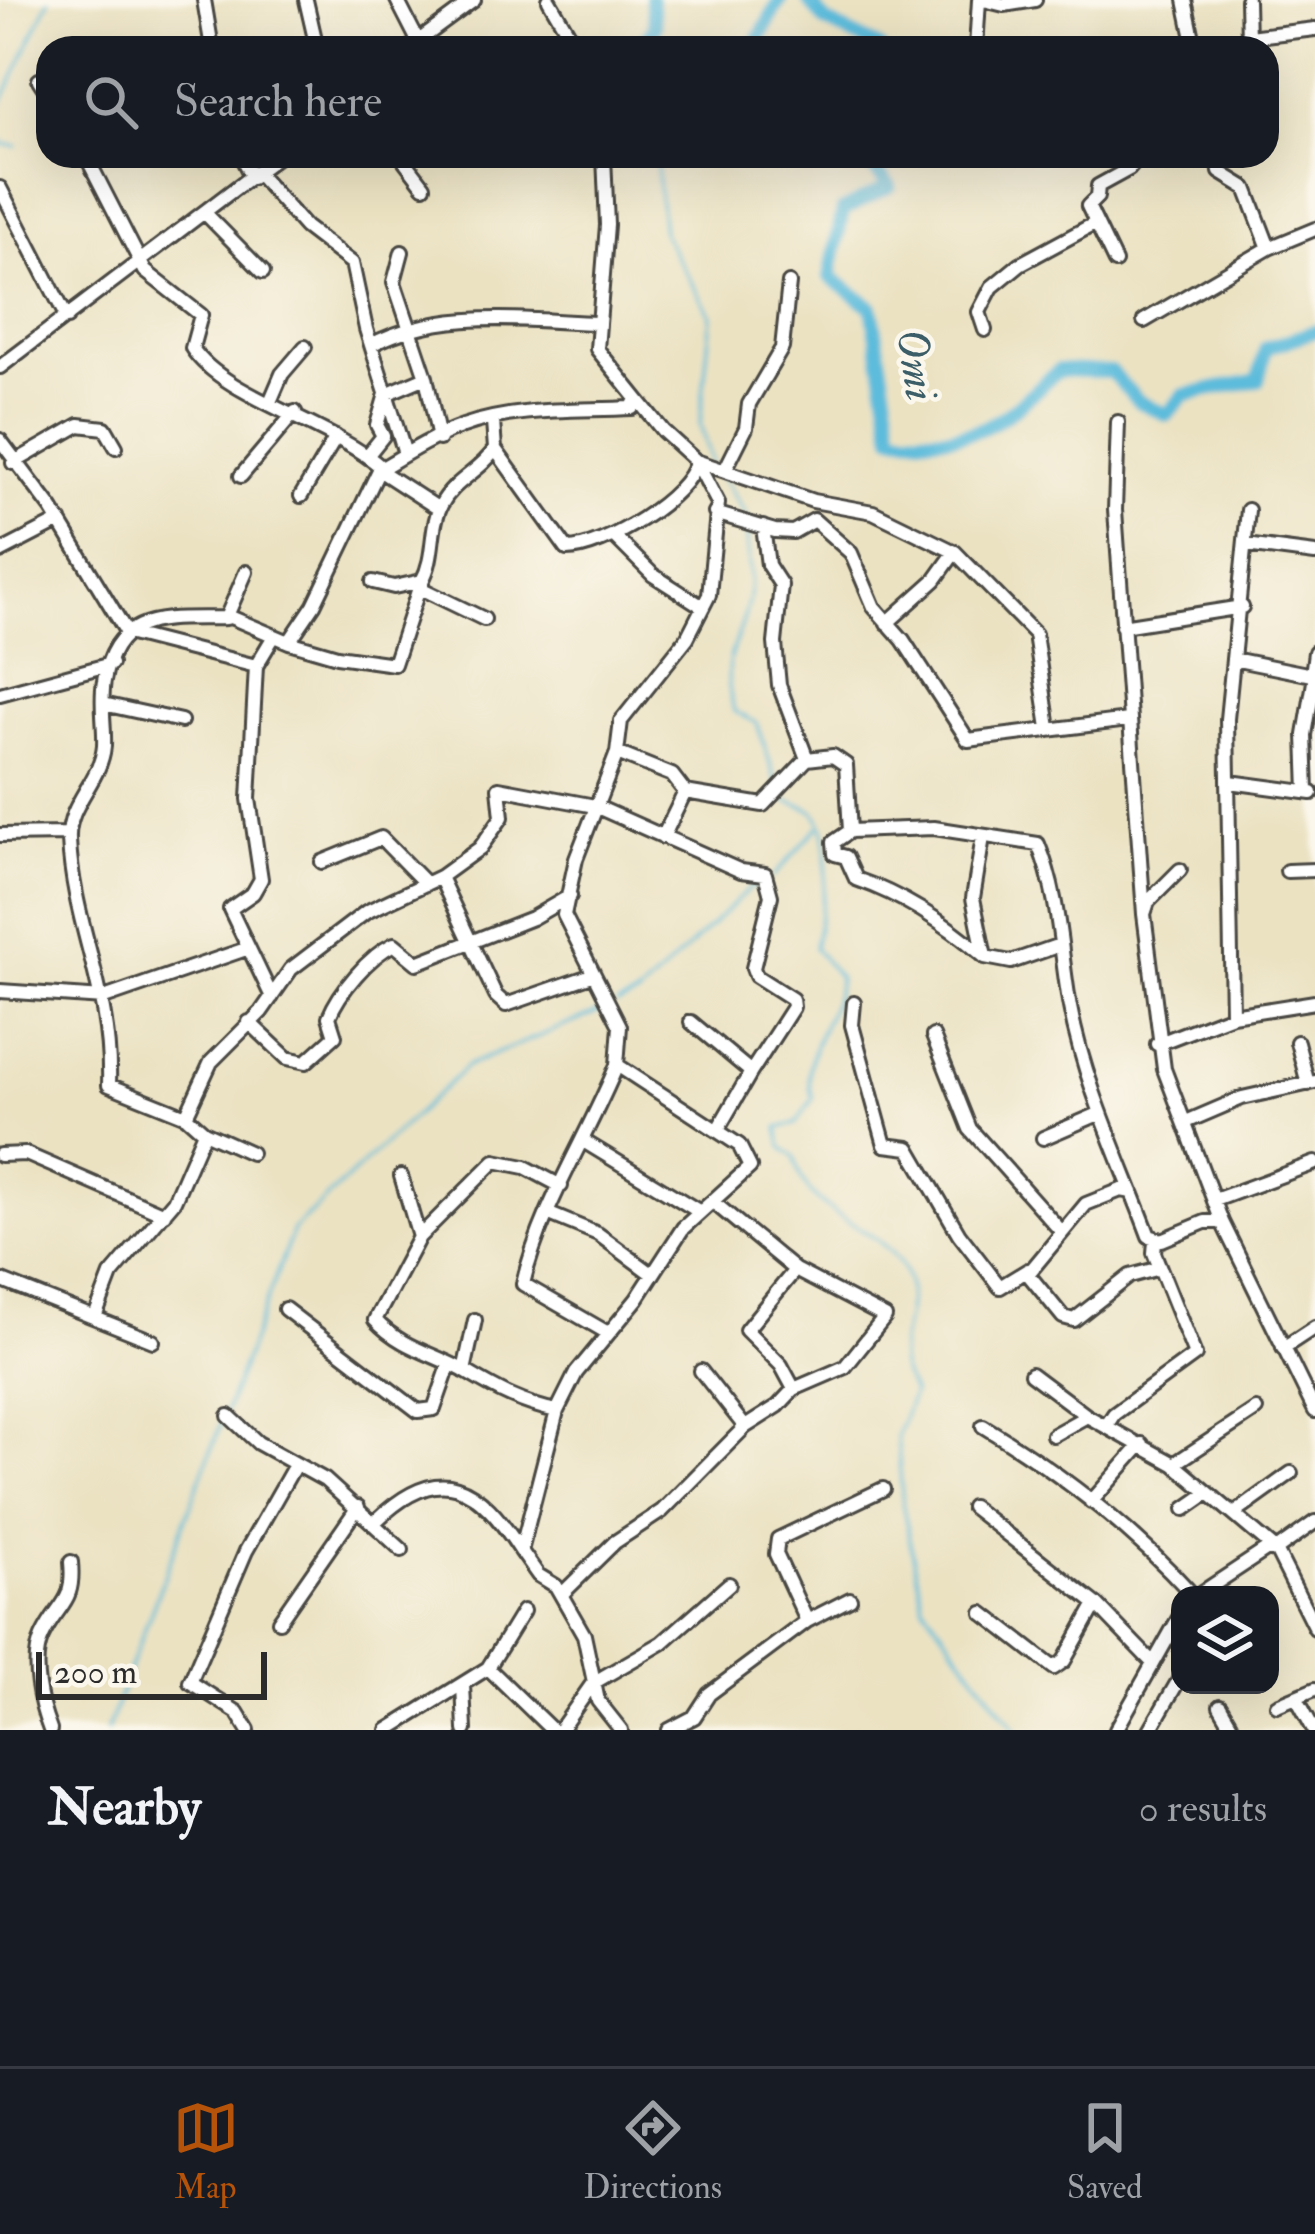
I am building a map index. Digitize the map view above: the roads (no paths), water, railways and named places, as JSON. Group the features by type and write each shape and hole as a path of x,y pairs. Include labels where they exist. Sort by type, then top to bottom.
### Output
{"street":[{"path":"204,0 210,36"},
{"path":"306,0 314,36"},
{"path":"398,0 411,36"},
{"path":"427,36 474,0"},
{"path":"549,0 571,36"},
{"path":"977,36 981,0 1004,5 1035,0"},
{"path":"1185,0 1192,36"},
{"path":"1246,0 1247,36"},
{"path":"1278,36 1315,29"},
{"path":"92,168 145,271 201,315 192,348 206,366 367,456 439,509"},
{"path":"250,168 304,227 352,263 371,345 405,454"},
{"path":"0,367 263,168"},
{"path":"410,168 424,186"},
{"path":"605,168 607,225 597,349 636,399 696,461 713,486 715,513 712,583 703,607 664,670 628,707 617,753 573,868 564,915 620,1026 617,1065 585,1142 535,1235 523,1284 608,1333"},
{"path":"1115,262 1088,206 1097,197 1098,186 1120,168"},
{"path":"1220,168 1246,188 1269,248"},
{"path":"0,188 67,318"},
{"path":"206,214 263,272"},
{"path":"985,330 979,312 992,287 1020,264 1096,223"},
{"path":"1144,321 1269,248 1313,233"},
{"path":"402,252 394,282 405,327 426,377 439,439"},
{"path":"725,470 746,428 749,404 782,348 789,283"},
{"path":"371,345 405,327 489,319 596,322"},
{"path":"270,402 282,374 305,347"},
{"path":"367,456 383,436 376,425 386,394 426,377"},
{"path":"289,642 314,605 380,469 463,426 516,413 632,408 636,399"},
{"path":"241,476 295,412"},
{"path":"493,422 495,449 567,550 584,549 614,536 659,507 694,474 696,461"},
{"path":"1118,422 1114,510 1157,1044 1222,1222 1315,1411"},
{"path":"14,463 80,425 105,428 116,447"},
{"path":"301,496 336,437"},
{"path":"0,440 60,520 128,633 256,666"},
{"path":"250,1153 204,1132 186,1115 109,1085 111,1032 75,887 68,834 74,809 104,750 104,679 128,633 136,625 164,618 228,616 337,656 394,664 435,547 439,509 458,480 495,449"},
{"path":"696,461 813,501 873,512 955,552 1035,634 1042,649 1049,728"},
{"path":"1232,1015 1227,719 1242,607 1248,510"},
{"path":"715,513 794,532 814,520 851,553 887,623 968,740 1128,720"},
{"path":"0,552 60,520"},
{"path":"763,527 768,565 782,585 775,643 779,685 807,759"},
{"path":"614,536 653,575 703,607"},
{"path":"1246,545 1315,554"},
{"path":"887,623 934,580 955,552"},
{"path":"228,616 246,572"},
{"path":"373,582 394,587 422,580"},
{"path":"422,580 422,589 484,620"},
{"path":"1122,626 1242,607"},
{"path":"272,997 230,909 253,893 261,879 249,799 256,666 274,636"},
{"path":"1230,782 1311,793 1315,652"},
{"path":"1233,659 1313,676"},
{"path":"0,694 111,664"},
{"path":"103,704 181,721"},
{"path":"617,753 672,776 685,792 770,803 807,759 833,756 845,765 850,831"},
{"path":"186,1115 211,1062 272,997 291,969 366,912 440,878 480,848 502,817 499,788 595,806 741,871 765,874 771,896 753,968 756,976 792,999 793,1006 718,1129"},
{"path":"663,837 685,792"},
{"path":"1060,945 1011,962 985,957 950,927 887,890 856,879 846,857 835,854 834,842 850,831 934,828 1038,844 1050,874 1069,1002 1101,1113 1155,1241 1160,1268 1195,1354 1106,1426"},
{"path":"0,835 68,834"},
{"path":"982,837 973,898 985,957"},
{"path":"322,862 381,838 425,884"},
{"path":"1144,914 1180,870"},
{"path":"1288,871 1315,870"},
{"path":"440,878 496,996 506,1005 592,975"},
{"path":"249,1022 287,1058 305,1062 335,1036 328,1017 346,987 385,949 394,944 417,963 532,918 571,896"},
{"path":"0,991 104,998 246,949"},
{"path":"1157,1044 1232,1015 1315,1001"},
{"path":"854,1003 852,1024 885,1145 909,1148 959,1234 1000,1287 1053,1247 1060,1231 1086,1204 1121,1190 1132,1192"},
{"path":"691,1022 751,1072"},
{"path":"932,1036 970,1129 1060,1231"},
{"path":"1186,1122 1242,1098 1311,1083 1297,1042"},
{"path":"521,1551 557,1411 576,1373 700,1212 750,1167 739,1145 617,1065"},
{"path":"1043,1138 1101,1113"},
{"path":"95,1317 111,1276 164,1214 204,1132"},
{"path":"585,1142 700,1212"},
{"path":"0,1155 26,1154 164,1214"},
{"path":"557,1411 512,1400 405,1344 375,1320 434,1216 496,1161 525,1167 561,1186"},
{"path":"1215,1200 1315,1163"},
{"path":"401,1176 419,1237"},
{"path":"561,1595 615,1542 662,1511 745,1427 778,1406 794,1389 845,1367 885,1318 795,1270 712,1202"},
{"path":"547,1213 598,1234 652,1274"},
{"path":"1155,1241 1213,1220 1222,1222"},
{"path":"1028,1270 1063,1316 1074,1320 1130,1276 1160,1268"},
{"path":"794,1389 781,1365 746,1330 795,1270"},
{"path":"0,1280 153,1341"},
{"path":"285,1309 418,1411 434,1409 449,1366"},
{"path":"464,1371 476,1320"},
{"path":"1283,1348 1315,1327"},
{"path":"701,1371 745,1427"},
{"path":"1031,1374 1087,1416 1174,1464 1276,1550 1311,1605 1315,1628"},
{"path":"1174,1464 1256,1410"},
{"path":"230,1416 257,1443 325,1480 402,1550"},
{"path":"1053,1435 1087,1416"},
{"path":"983,1426 1091,1502 1186,1586"},
{"path":"1091,1502 1142,1444"},
{"path":"248,1730 237,1712 190,1687 190,1682 246,1551 296,1465"},
{"path":"1234,1514 1291,1473"},
{"path":"376,1522 406,1492 456,1486 480,1497 561,1595 584,1635 598,1701 621,1730"},
{"path":"808,1622 776,1554 778,1539 883,1489"},
{"path":"1186,1510 1208,1492"},
{"path":"972,1507 1096,1604 1152,1662"},
{"path":"279,1621 358,1508"},
{"path":"1210,1586 1266,1550 1276,1550 1315,1522"},
{"path":"50,1730 38,1696 40,1640 72,1596 71,1562"},
{"path":"488,1668 556,1730 593,1683 651,1651 729,1585"},
{"path":"669,1730 694,1717 709,1694 808,1622 850,1599"},
{"path":"983,1613 1054,1668 1064,1661 1096,1604"},
{"path":"388,1730 488,1668 523,1611"},
{"path":"1121,1729 1171,1628"},
{"path":"1166,1635 1171,1638"},
{"path":"463,1684 465,1730"},
{"path":"1276,1705 1315,1689"},
{"path":"1150,1730 1171,1694"},
{"path":"1296,1696 1314,1730"},
{"path":"1220,1706 1234,1730"}],"waterway":[{"path":"0,107 49,0"},
{"name":"Omi","path":"648,36 655,27 651,0"},
{"name":"Omi","path":"760,36 780,0"},
{"name":"Omi","path":"808,0 826,22 855,36"},
{"path":"0,138 2,144 17,146"},
{"path":"657,168 663,234 711,315 700,424 711,463"},
{"name":"Omi","path":"873,168 890,186 843,210 830,277 872,307 893,435 948,436 985,427 1059,370 1111,372 1138,401 1167,415 1184,395 1258,380 1266,348 1315,331"},
{"path":"720,475 747,517"},
{"path":"748,526 750,592 729,660 729,690 734,711 757,723 776,781"},
{"path":"780,796 810,809 821,823 825,878 814,948 839,978 813,1050 809,1081 813,1098 796,1124 778,1128 782,1147 795,1157 810,1192 884,1245 905,1272 909,1298 900,1353 913,1393 897,1435 903,1507 923,1604 1016,1730"},
{"path":"773,877 819,826"},
{"path":"617,1005 638,996 750,888 761,885"},
{"path":"107,1730 293,1230 468,1065 604,1010"}]}
